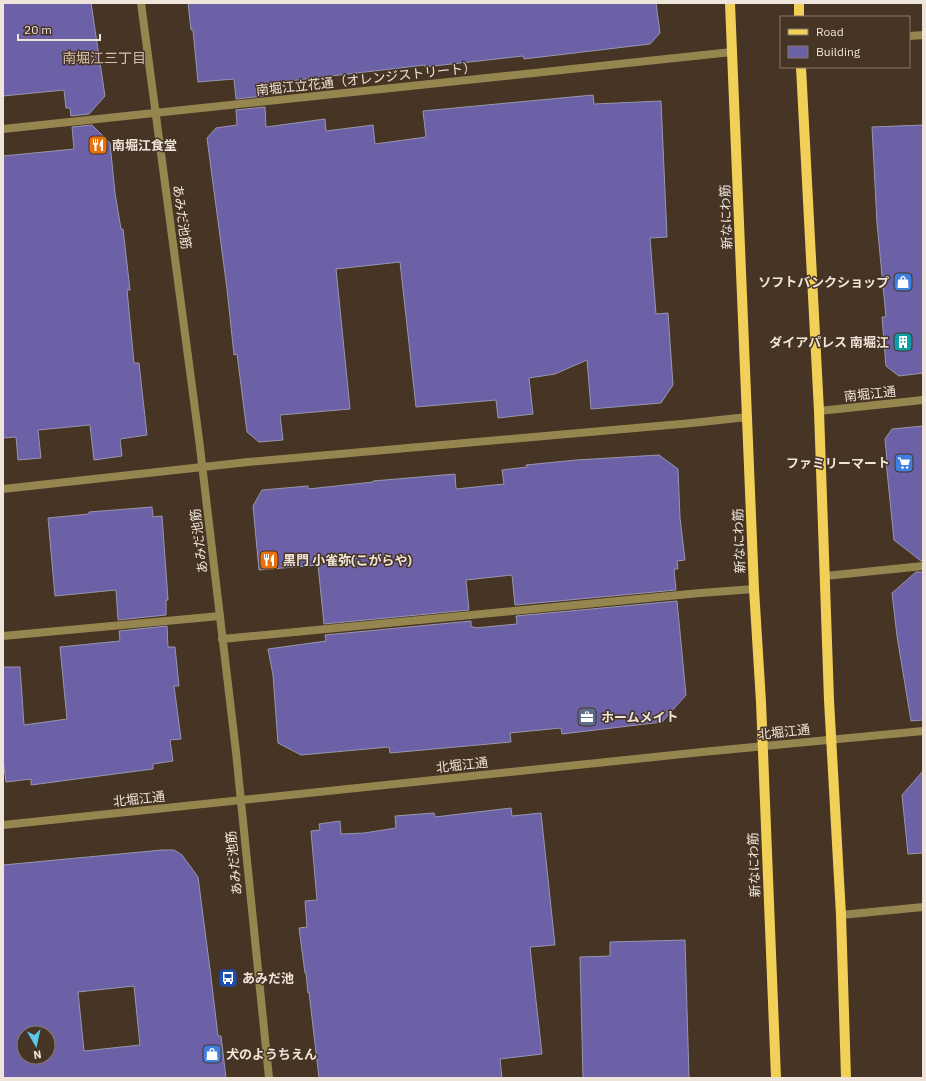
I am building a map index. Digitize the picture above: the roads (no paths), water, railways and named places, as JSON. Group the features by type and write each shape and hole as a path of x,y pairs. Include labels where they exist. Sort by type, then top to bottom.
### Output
{"main road":[{"name":"新なにわ筋","path":"730,3 754,589 763,746 776,1078"},
{"path":"799,3 799,16"},
{"path":"801,68 819,411 831,739 841,915 846,1078"}],"street":[{"name":"あみだ池筋","path":"141,3 220,616 269,1078"},
{"path":"910,36 923,35"},
{"name":"南堀江立花通（オレンジストリート）","path":"3,129 732,52"},
{"name":"南堀江通","path":"819,411 923,400"},
{"path":"3,490 248,462 747,417"},
{"path":"825,576 923,566"},
{"path":"222,639 754,589"},
{"path":"3,636 220,616"},
{"name":"北堀江通","path":"3,825 831,739 923,731"},
{"path":"841,915 923,908"}],"place":[{"name":"南堀江食堂","path":"98,145"},
{"name":"ソフトバンクショップ","path":"903,282"},
{"name":"ダイアパレス 南堀江","path":"903,342"},
{"name":"ファミリーマート","path":"904,463"},
{"name":"黒門 小雀弥(こがらや)","path":"269,560"},
{"name":"ホームメイト","path":"587,717"},
{"name":"あみだ池","path":"228,978"},
{"name":"犬のようちえん","path":"212,1054"}],"district":[{"name":"南堀江三丁目","path":"104,58"}]}
